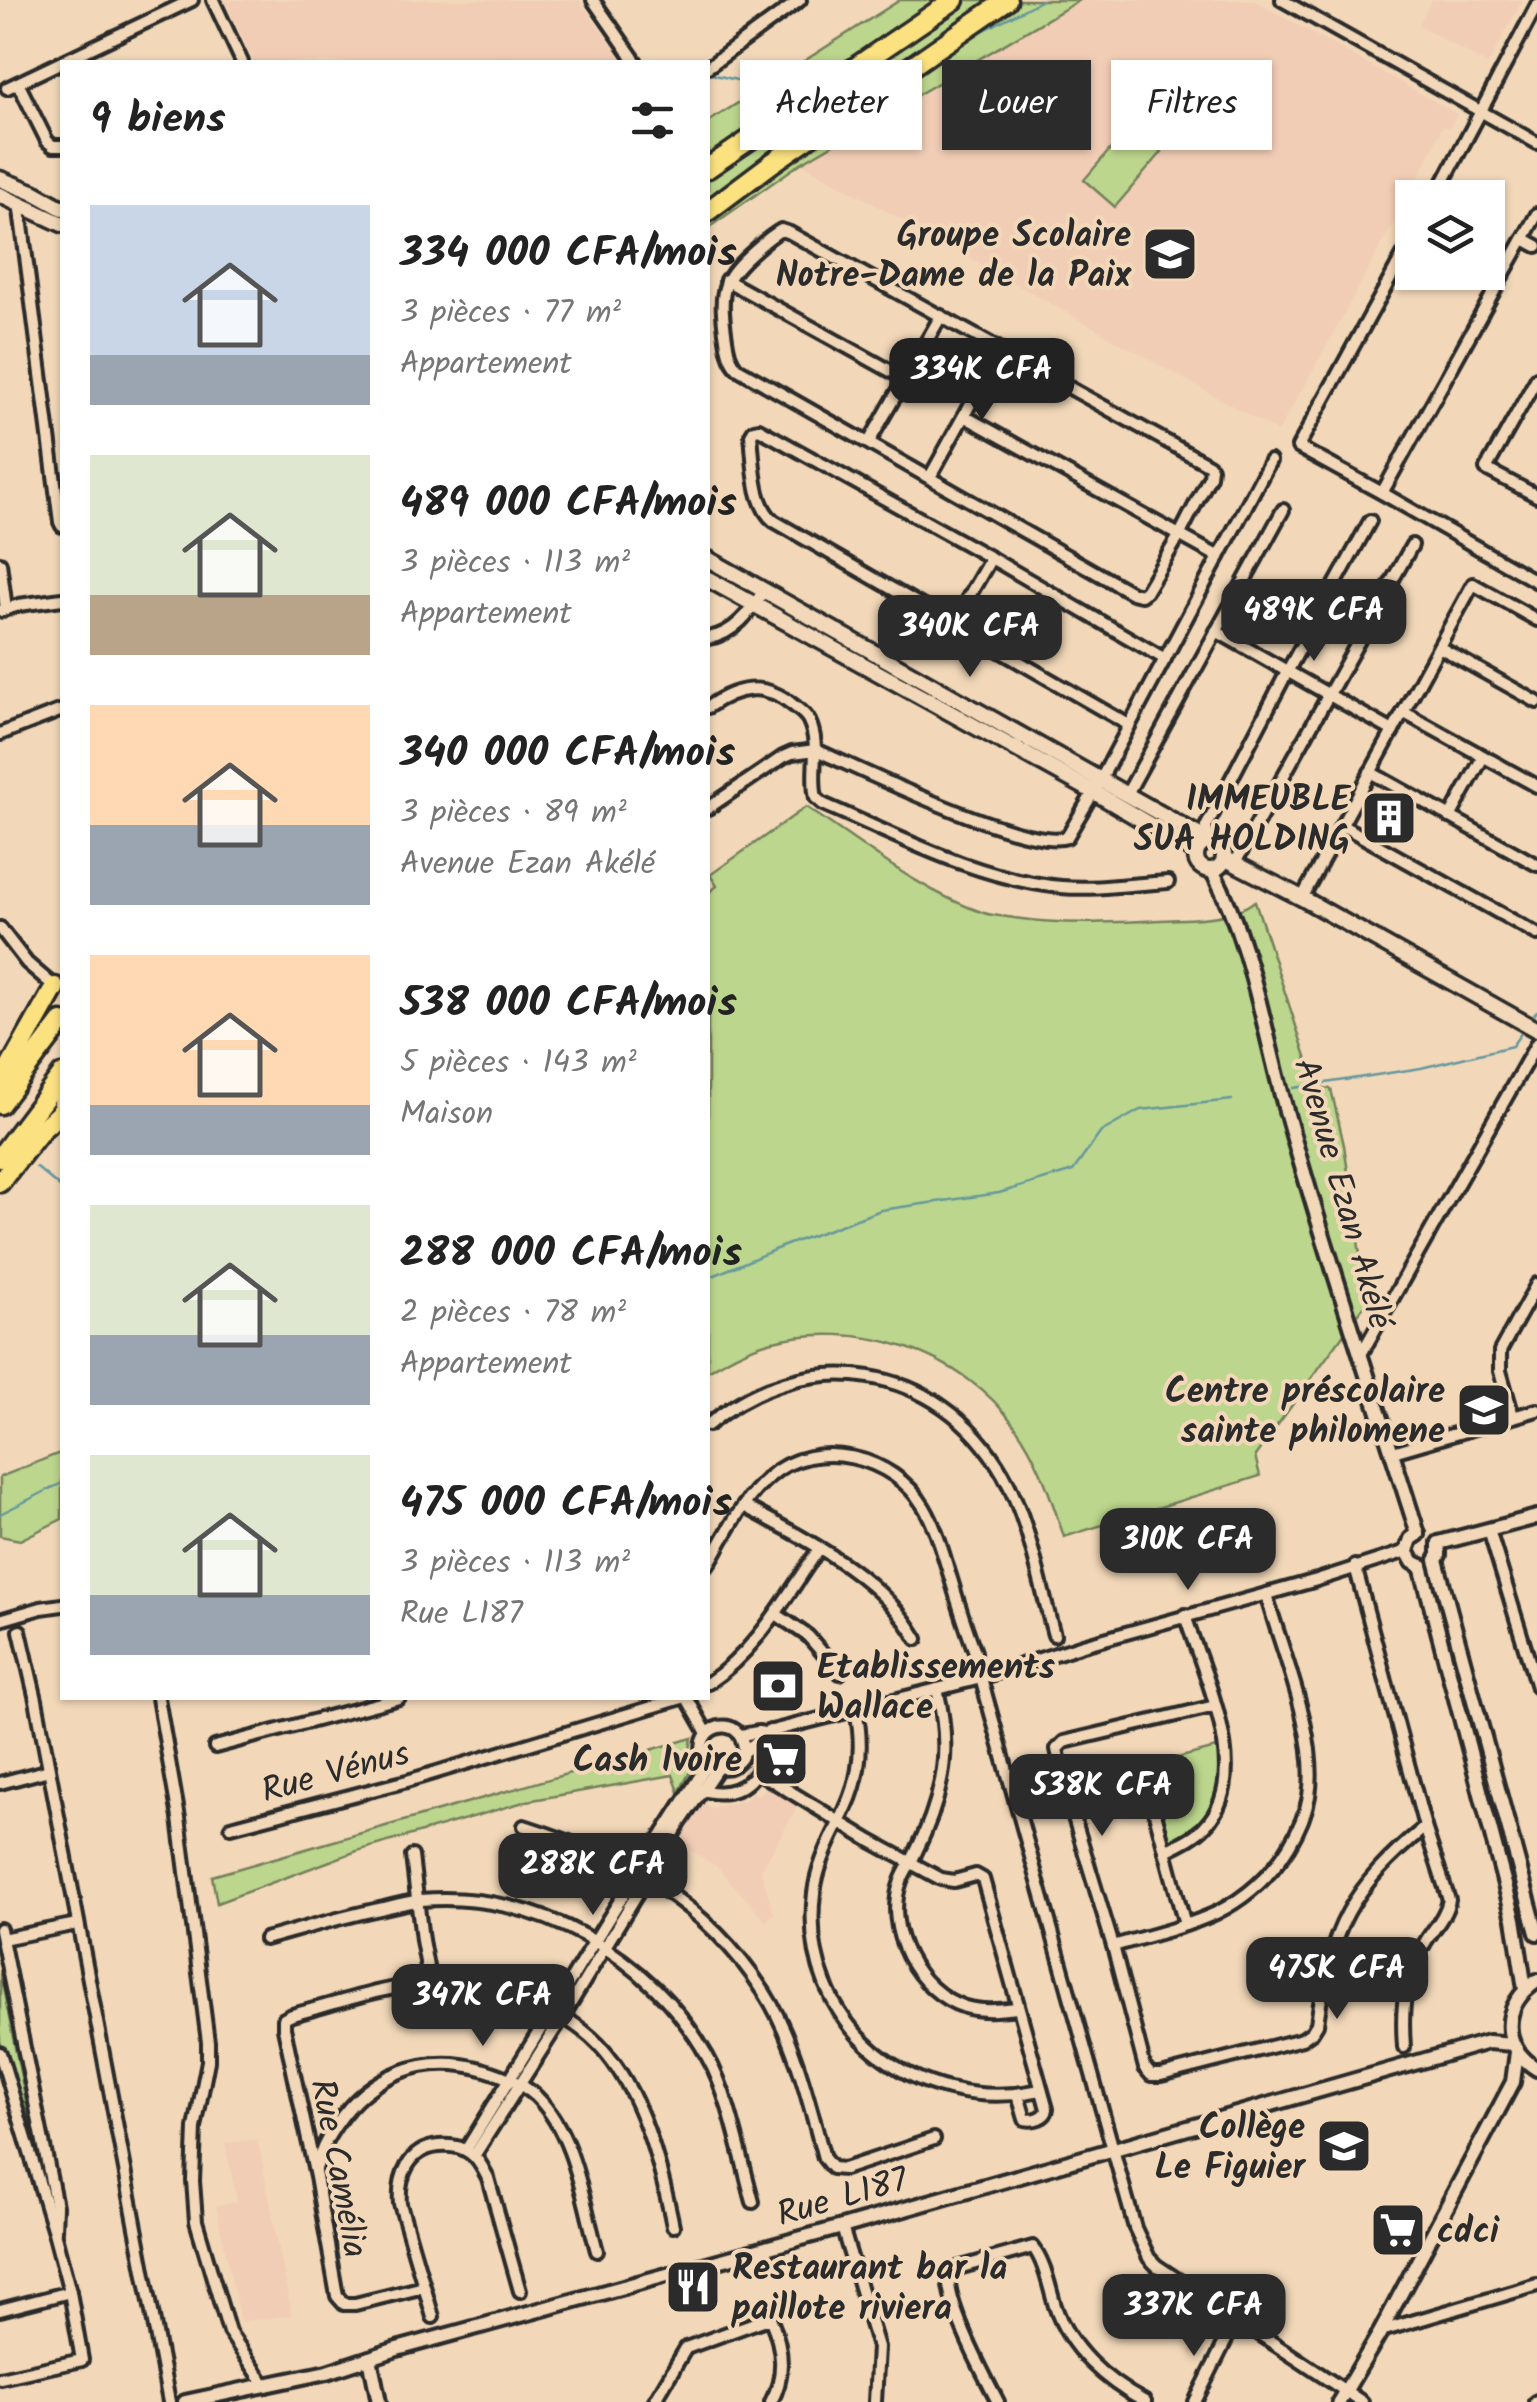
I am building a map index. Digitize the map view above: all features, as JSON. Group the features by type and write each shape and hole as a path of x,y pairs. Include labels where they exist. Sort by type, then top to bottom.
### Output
{"highway":[{"path":"710,167 954,0"},
{"path":"710,210 1007,0"},
{"path":"0,1085 59,981"},
{"path":"0,1104 60,1025"},
{"path":"0,1157 60,1078"},
{"path":"0,1182 60,1112"}],"main road":[{"path":"0,179 60,207"},
{"path":"0,195 60,223"},
{"path":"710,560 1098,786 1196,852 1199,865 1212,870 1230,861"},
{"path":"710,580 1098,786 1127,794 1221,847 1230,861 1537,1030"},
{"path":"1196,852 1201,844 1210,841"}],"street":[{"path":"66,60 192,0"},
{"path":"213,0 241,60"},
{"path":"592,0 635,60"},
{"path":"710,66 800,0"},
{"path":"1282,0 1537,143"},
{"path":"1445,180 1537,5"},
{"path":"7,88 60,63"},
{"path":"18,83 46,141 60,146"},
{"path":"19,202 60,522"},
{"path":"1382,492 1537,214"},
{"path":"781,230 790,233 1208,465 1210,476 1146,592 1136,595 738,369 732,363 724,326 722,298 726,280 781,230"},
{"path":"1524,239 1537,246"},
{"path":"1395,270 1298,447 1537,582"},
{"path":"726,280 907,380"},
{"path":"869,442 941,316"},
{"path":"930,477 1000,350"},
{"path":"1537,378 1486,468 1537,496"},
{"path":"964,416 1219,557"},
{"path":"1129,726 764,514 751,435 759,429 1164,659"},
{"path":"710,807 784,757 816,750 994,826 1044,838 1068,837 1270,461"},
{"path":"1127,794 1283,510"},
{"path":"1210,841 1206,827 1370,522"},
{"path":"1230,861 1330,696 1412,546"},
{"path":"953,624 991,558"},
{"path":"0,562 3,610 60,599"},
{"path":"1302,898 1473,584 1537,620"},
{"path":"710,638 733,628 764,590"},
{"path":"1216,630 1392,730"},
{"path":"1439,646 1537,702"},
{"path":"710,706 736,691 763,688 786,700 808,718 816,750 816,798 978,870 1065,887 1168,882"},
{"path":"0,734 60,711"},
{"path":"1403,712 1537,786"},
{"path":"1450,817 1483,756"},
{"path":"1370,772 1537,865"},
{"path":"1343,826 1537,934"},
{"name":"Avenue Ezan Akélé","path":"1212,870 1246,952 1284,1108 1324,1244 1418,1534"},
{"path":"0,928 27,963 59,981"},
{"path":"1360,1356 1537,1043"},
{"path":"1513,1416 1498,1362 1500,1351 1537,1284"},
{"path":"710,1423 748,1395 812,1375 871,1378 925,1396 968,1428 1004,1476 1019,1511 1054,1635"},
{"path":"1393,1452 1537,1410"},
{"path":"710,1562 744,1506 773,1473 797,1461 822,1456 868,1460 912,1488 925,1509 975,1652"},
{"path":"744,1506 856,1573 906,1621 917,1639"},
{"path":"1439,1543 1537,1517"},
{"path":"1489,1530 1536,1680"},
{"path":"1428,1534 1439,1543 1436,1560 1421,1566 1412,1562 1407,1551 1411,1538 1428,1534"},
{"path":"710,1681 740,1657 776,1614 819,1549"},
{"path":"740,1735 767,1732 982,1678 1407,1551"},
{"path":"1436,1560 1537,1933"},
{"path":"1355,1566 1424,1827 1448,1894 1449,1905 1413,1965 1405,1991 1404,2047"},
{"path":"1342,2396 1513,2082 1515,2048 1510,2019 1515,2002 1531,1985 1421,1566"},
{"path":"1113,1946 1219,1911 1263,1880 1292,1840 1309,1796 1311,1767 1308,1740 1266,1594"},
{"path":"0,1620 60,1605"},
{"path":"776,1614 808,1636 840,1673"},
{"path":"1165,1851 1205,1826 1217,1809 1227,1764 1215,1706 1185,1615"},
{"path":"20,1631 50,1770 169,2402"},
{"path":"982,1678 1135,2228 1149,2258 1342,2396 1362,2402"},
{"path":"936,1689 942,1721 942,1776 934,1810 900,1882 897,1920 902,1944 917,1971 941,1995 985,2011 1018,2008"},
{"path":"158,1700 180,1818 208,2042 195,2128 196,2221 228,2332 266,2386"},
{"path":"215,1747 391,1700"},
{"name":"Rue Vénus","path":"231,1827 677,1700"},
{"path":"685,1700 707,1734"},
{"path":"1215,1706 1064,1742 1057,1749 1145,2068 1151,2075 1302,2039 1312,2032 1340,1926 1374,1872 1424,1827"},
{"path":"856,1710 861,1742 858,1770 848,1804 822,1857 814,1897 816,1949 837,2006 865,2043 920,2081 963,2092 1018,2095 1041,2090"},
{"path":"744,1750 740,1735 734,1728 724,1726 707,1734 703,1743 703,1754 713,1765 730,1767 767,1732"},
{"path":"698,1788 713,1792 741,1786 758,1772 767,1753 767,1732"},
{"path":"514,2081 562,2018 599,1945 713,1765"},
{"path":"0,1782 50,1770"},
{"path":"758,1772 910,1864 948,1881 976,1876 983,1879 1046,2114 1028,2120 1023,2116 1018,2095"},
{"path":"1144,1772 1184,1925"},
{"path":"524,1826 613,1859 675,1896 715,1928 766,1994 796,2062 824,2158 832,2168 844,2169 934,2140"},
{"path":"412,1856 430,1983 478,1984 505,1990 552,2010 598,2043 618,2068 634,2098 664,2183 674,2226"},
{"path":"266,1938 417,1900 485,1901 524,1909 563,1924 624,1962 667,1998 710,2059 753,2202"},
{"path":"54,2232 56,2206 1,1934 77,1924"},
{"path":"470,2153 552,2010 599,1945"},
{"name":"Rue Camélia","path":"424,2287 354,2304 344,2304 337,2296 284,2020 402,1986 430,1983"},
{"path":"1488,2042 1510,2019"},
{"name":"Rue L187","path":"185,2402 348,2366 1488,2042 1515,2048"},
{"path":"1513,2082 1537,2070 1515,2048"},
{"path":"0,2054 54,2232 82,2360 0,2378"},
{"path":"316,2176 327,2138 348,2108 374,2084 419,2066 468,2066 514,2081 548,2110 568,2147 597,2251"},
{"path":"432,2316 398,2186 415,2155 431,2147 449,2145 470,2153 488,2178 520,2291"},
{"path":"842,2228 878,2348 875,2402"},
{"path":"998,2402 974,2357 948,2289 949,2273 1029,2248 1037,2251 1057,2313 1072,2340 1106,2378 1144,2402"},
{"path":"1381,2330 1537,2285"},
{"path":"0,2310 70,2292"},
{"path":"654,2402 686,2348 763,2320 771,2320 783,2370 771,2402"},
{"path":"1195,2402 1236,2320"},
{"path":"370,2358 380,2402"}],"shaded area":[{"path":"224,0 579,0 623,60 253,60"},
{"name":"Groupe Scolaire Notre-Dame de la Paix","path":"1080,0 1253,0 1457,114 1449,128 1443,126 1417,180 1395,180 1395,220 1278,432 801,163 823,150 922,150 922,92 942,81 942,150 1091,150 1091,60 977,60"},
{"path":"1432,0 1523,0 1487,66 1418,25"},
{"path":"771,1783 798,1806 761,1870 774,1914 766,1921 717,1867 675,1841 698,1800 711,1808 747,1799 752,1792 758,1795"},
{"path":"262,2139 258,2141 292,2315 240,2322 216,2206 237,2202 225,2143"}],"green space":[{"path":"900,0 1080,0 977,60 942,60 942,81 922,92 922,60 806,60"},
{"path":"740,102 740,150 823,150 801,163 710,227 710,121"},
{"path":"1111,148 1162,152 1115,207 1084,180"},
{"path":"806,807 914,880 991,915 1104,923 1221,915 1255,901 1316,1087 1331,1089 1344,1145 1367,1302 1255,1456 1260,1476 1064,1537 1038,1465 1015,1426 993,1400 937,1360 872,1339 803,1336 753,1347 710,1370 710,891 717,886 710,875"},
{"path":"60,1453 60,1520 20,1540 0,1536 0,1477"},
{"path":"692,1738 692,1768 679,1792 673,1775 527,1801 357,1851 217,1903 212,1876"},
{"path":"1220,1747 1220,1777 1212,1803 1196,1825 1170,1841 1150,1765"},
{"path":"0,1973 44,2191 0,2041"}],"waterway":[{"path":"956,45 1042,0"},
{"path":"494,59 577,60"},
{"path":"711,74 740,81"},
{"path":"1532,1018 1537,1011"},
{"path":"1294,1088 1421,1068 1512,1046 1524,1029"},
{"path":"710,1277 881,1210 999,1193 1073,1171 1101,1132 1140,1110 1232,1100"},
{"path":"36,1167 60,1187"},
{"path":"0,1514 60,1484"}],"place":[{"name":"Groupe Scolaire Notre-Dame de la Paix","path":"1170,254"},
{"name":"IMMEUBLE SUA HOLDING","path":"1389,818"},
{"name":"Centre préscolaire sainte philomene","path":"1484,1410"},
{"name":"Etablissements Wallace","path":"778,1686"},
{"name":"Cash Ivoire","path":"781,1759"},
{"name":"Collège Le Figuier","path":"1344,2146"},
{"name":"cdci","path":"1398,2230"},
{"name":"Restaurant bar la paillote riviera","path":"693,2287"}]}
